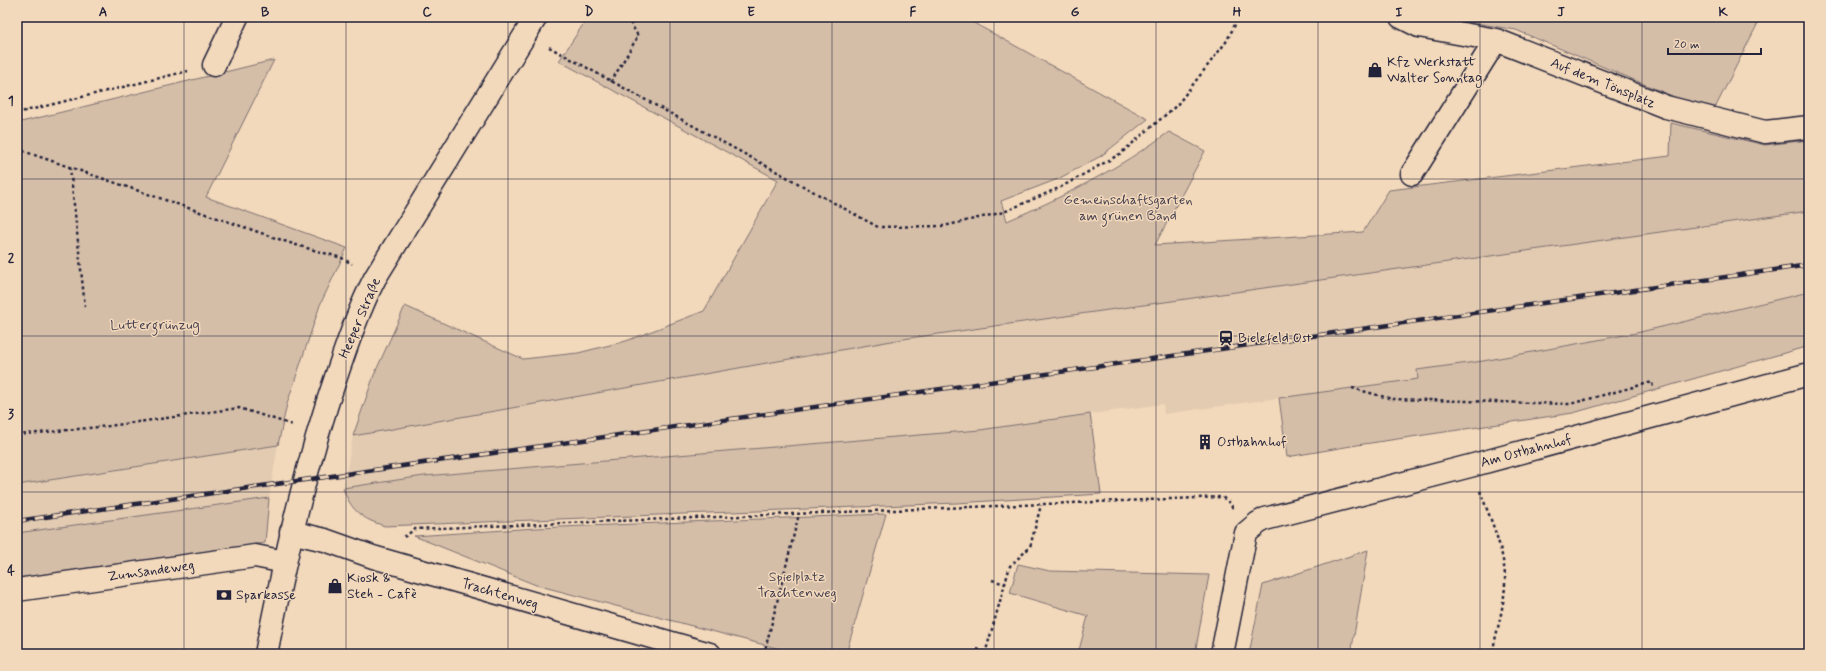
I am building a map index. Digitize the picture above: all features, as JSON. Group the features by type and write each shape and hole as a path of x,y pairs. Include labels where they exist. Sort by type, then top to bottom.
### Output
{"street":[{"path":"214,65 237,17"},
{"name":"Auf dem Tönsplatz","path":"1401,17 1419,26 1496,40 1666,107 1764,132 1809,127"},
{"name":"Heeper Straße","path":"266,654 291,532 324,411 356,319 375,278 531,25"},
{"path":"1412,174 1496,40"},
{"name":"Am Ostbahnhof","path":"1246,534 1258,523 1276,516 1470,466 1809,374"},
{"name":"Trachtenweg","path":"291,532 325,540 373,557 710,654"},
{"path":"1222,654 1246,534"},
{"name":"Zumsandeweg","path":"17,590 256,556 285,562"}],"path":[{"path":"611,82 638,36 627,17"},
{"path":"531,25 611,82 878,227 944,226 1004,212 1061,187 1120,154 1177,105 1226,42 1239,17"},
{"path":"17,113 214,65"},
{"path":"17,149 296,245 342,258 375,278"},
{"path":"70,167 85,307"},
{"path":"1352,388 1392,398 1570,404 1652,382 1661,415"},
{"path":"17,435 109,426 239,408 318,432"},
{"path":"1470,466 1500,546 1505,576 1503,601 1492,654"},
{"path":"373,557 415,529 1222,497 1229,502 1246,534"},
{"path":"977,649 985,653 1010,566 1030,547 1041,504"},
{"path":"764,654 799,514"},
{"path":"992,580 1005,584"}],"shaded area":[{"path":"1671,123 1765,145 1809,140 1809,346 1573,413 1357,445 1287,457 1279,398 1164,414 1163,404 1091,414 1101,494 957,503 385,526 369,521 356,511 347,498 343,488 353,436 374,375 405,306 523,359 578,353 626,341 1154,245 1363,232 1389,190 1670,156"},
{"path":"278,445 269,498 265,543 17,578 17,485"}],"green space":[{"name":"Gemeinschaftsgarten am grünen Band","path":"588,17 963,17 1148,119 1101,156 1058,179 1001,201 1007,221 1091,181 1131,158 1169,132 1205,151 1155,245 1363,232 1389,190 1670,156 1671,123 1765,145 1809,140 1809,211 903,339 353,436 374,375 405,306 523,359 578,353 626,341 704,311 778,180 559,61"},
{"path":"1441,17 1761,17 1715,108 1684,101 1516,30"},
{"name":"Luttergrünzug","path":"274,60 206,197 347,248 320,305 287,404 278,445 17,485 17,123"},
{"path":"1809,292 1809,346 1573,413 1357,445 1287,457 1279,398 1418,379 1417,370 1483,361 1636,333"},
{"path":"1090,414 1101,494 957,503 385,526 358,513 350,503 343,488 424,476 980,430"},
{"path":"269,498 265,543 17,578 17,533"},
{"name":"Spielplatz Trachtenweg","path":"886,514 846,654 799,654 536,585 414,536 536,528"},
{"path":"1368,550 1351,654 1249,654 1263,585"},
{"path":"1018,564 1050,571 1209,575 1195,654 1078,654 1088,616 1010,593"}],"railway":[{"path":"17,521 1809,265"}],"place":[{"name":"Kfz Werkstatt Walter Sonntag","path":"1375,70"},
{"name":"Bielefeld Ost","path":"1226,338"},
{"name":"Ostbahnhof","path":"1205,442"},
{"name":"Kiosk & Steh - Cafè","path":"335,586"},
{"name":"Sparkasse","path":"224,595"}]}
